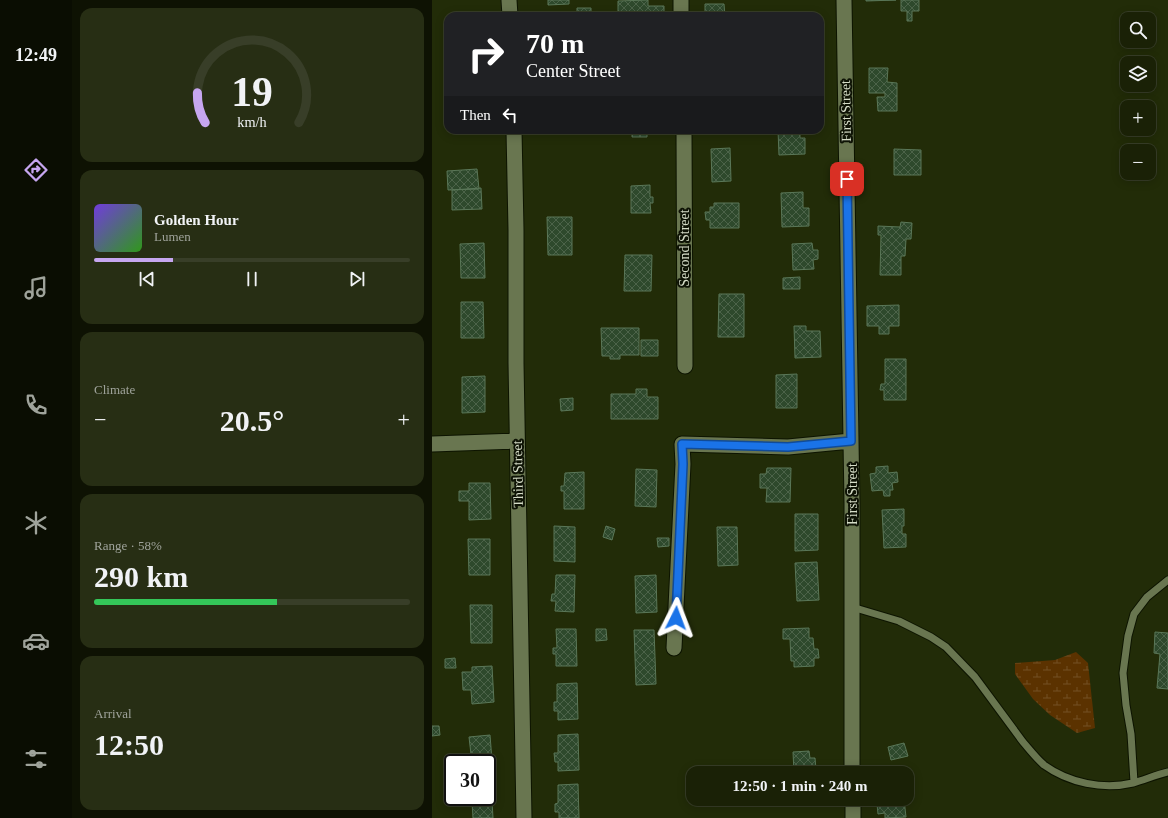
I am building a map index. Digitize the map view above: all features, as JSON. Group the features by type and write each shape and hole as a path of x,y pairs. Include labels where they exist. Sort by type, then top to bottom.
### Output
{"street":[{"path":"509,0 510,12"},
{"path":"681,0 681,12"},
{"name":"First Street","path":"844,0 851,441 852,766"},
{"name":"Third Street","path":"514,134 517,441 524,818"},
{"name":"Second Street","path":"684,134 684,366"},
{"path":"432,444 517,441"},
{"path":"674,648 683,464 682,444 788,447 851,441"},
{"path":"853,806 853,818"}],"lane":[{"path":"1134,782 1131,734 1126,704 1124,673 1128,636 1134,614 1147,597 1168,580"},
{"path":"852,607 899,621 926,634 946,647 975,677 1023,742 1037,758 1049,768 1069,778 1099,786 1110,786 1134,782 1168,772"}],"green space":[{"path":"1076,652 1088,663 1095,728 1077,733 1050,715 1033,699 1015,674 1015,663 1055,660"}],"building":[{"path":"548,0 569,0 569,4 548,5"},
{"path":"648,0 648,6 664,6 664,12 618,12 618,1"},
{"path":"866,0 896,0 866,1"},
{"path":"901,0 919,0 919,11 912,11 912,21 907,21 907,11 901,11"},
{"path":"705,4 724,4 725,12 705,12"},
{"path":"577,8 591,8 591,12 577,12"},
{"path":"869,68 888,68 887,82 897,83 897,111 878,111 877,97 885,97 885,93 869,93"},
{"path":"632,134 647,134 647,137 632,137"},
{"path":"778,134 800,134 800,138 805,138 805,154 779,155"},
{"path":"730,148 731,181 712,182 711,149"},
{"path":"894,149 921,150 921,175 894,175"},
{"path":"477,169 479,189 448,190 447,171"},
{"path":"650,185 650,197 653,197 653,203 650,203 651,213 631,213 631,186"},
{"path":"481,188 482,209 452,210 452,190"},
{"path":"803,192 803,208 809,208 809,226 782,227 781,193"},
{"path":"714,203 739,203 739,228 710,228 710,220 706,220 705,212 710,212 710,207 714,207"},
{"path":"547,217 572,217 572,255 548,255"},
{"path":"901,222 912,223 911,239 906,239 905,256 901,256 901,275 880,275 881,235 878,235 878,226 900,227"},
{"path":"484,243 485,278 461,278 460,244"},
{"path":"812,243 813,250 818,250 818,259 813,260 814,269 793,270 792,244"},
{"path":"625,255 652,255 651,291 624,291"},
{"path":"800,277 800,289 783,289 783,278"},
{"path":"719,294 744,294 744,337 718,337"},
{"path":"461,302 483,302 484,338 461,338"},
{"path":"899,305 899,326 889,326 889,334 879,334 879,326 867,326 867,306"},
{"path":"794,326 806,326 806,331 820,331 821,357 795,358"},
{"path":"601,328 639,328 639,355 620,355 620,359 610,359 610,356 602,356"},
{"path":"641,340 658,340 658,356 641,356"},
{"path":"885,359 906,359 906,400 884,400 884,390 880,390 881,384 885,384"},
{"path":"797,374 797,408 776,408 776,375"},
{"path":"485,376 485,412 462,413 462,377"},
{"path":"636,389 647,389 647,397 658,397 658,419 611,419 611,394 636,394"},
{"path":"573,398 573,410 561,411 560,399"},
{"path":"888,466 888,473 897,472 898,482 892,483 893,490 890,490 890,496 884,496 883,490 872,491 870,474 876,473 876,467"},
{"path":"767,468 791,468 790,502 766,502 767,488 760,488 760,474 766,474"},
{"path":"636,469 657,470 656,507 635,506"},
{"path":"584,472 584,509 564,509 564,491 561,491 561,486 564,486 565,473"},
{"path":"469,483 490,483 491,519 469,520 469,501 459,501 459,491 469,491"},
{"path":"904,509 904,526 902,526 902,534 906,534 906,547 884,548 882,510"},
{"path":"795,514 818,514 818,550 795,551"},
{"path":"554,526 575,527 575,562 554,561"},
{"path":"606,526 615,529 612,540 603,537"},
{"path":"717,527 737,527 738,565 718,566"},
{"path":"657,538 669,538 669,546 658,547"},
{"path":"468,539 490,539 490,575 469,575"},
{"path":"817,562 819,600 797,601 795,563"},
{"path":"556,575 575,575 574,612 555,611 556,601 551,601 552,594 555,594"},
{"path":"656,575 657,612 636,613 635,576"},
{"path":"470,605 492,605 492,643 471,643"},
{"path":"809,628 809,638 813,638 814,649 818,649 819,658 814,658 814,666 794,667 794,661 791,661 790,639 783,639 783,629"},
{"path":"556,629 576,629 577,666 556,666 556,654 553,654 553,648 557,648"},
{"path":"596,629 606,629 607,640 596,641"},
{"path":"634,630 654,630 656,684 636,685"},
{"path":"1155,632 1168,633 1168,689 1157,688 1160,654 1154,653"},
{"path":"455,658 456,668 445,668 445,659"},
{"path":"492,666 494,702 472,704 471,690 463,690 462,672 472,672 472,667"},
{"path":"577,683 578,719 558,720 558,711 554,711 554,702 557,702 557,684"},
{"path":"432,726 439,726 440,735 432,736"},
{"path":"578,734 579,770 558,771 558,762 555,762 554,753 558,753 558,735"},
{"path":"490,735 492,754 471,754 469,737"},
{"path":"904,743 908,756 891,760 888,747"},
{"path":"809,751 810,758 815,758 816,766 794,766 793,752"},
{"path":"578,784 579,818 559,818 559,812 555,812 555,804 558,803 558,785"},
{"path":"472,806 492,806 493,818 473,818"},
{"path":"877,806 905,806 906,817 885,818 885,813 878,814"}],"route":[{"path":"676,618 683,464 682,444 788,447 851,441 847,179"}]}
